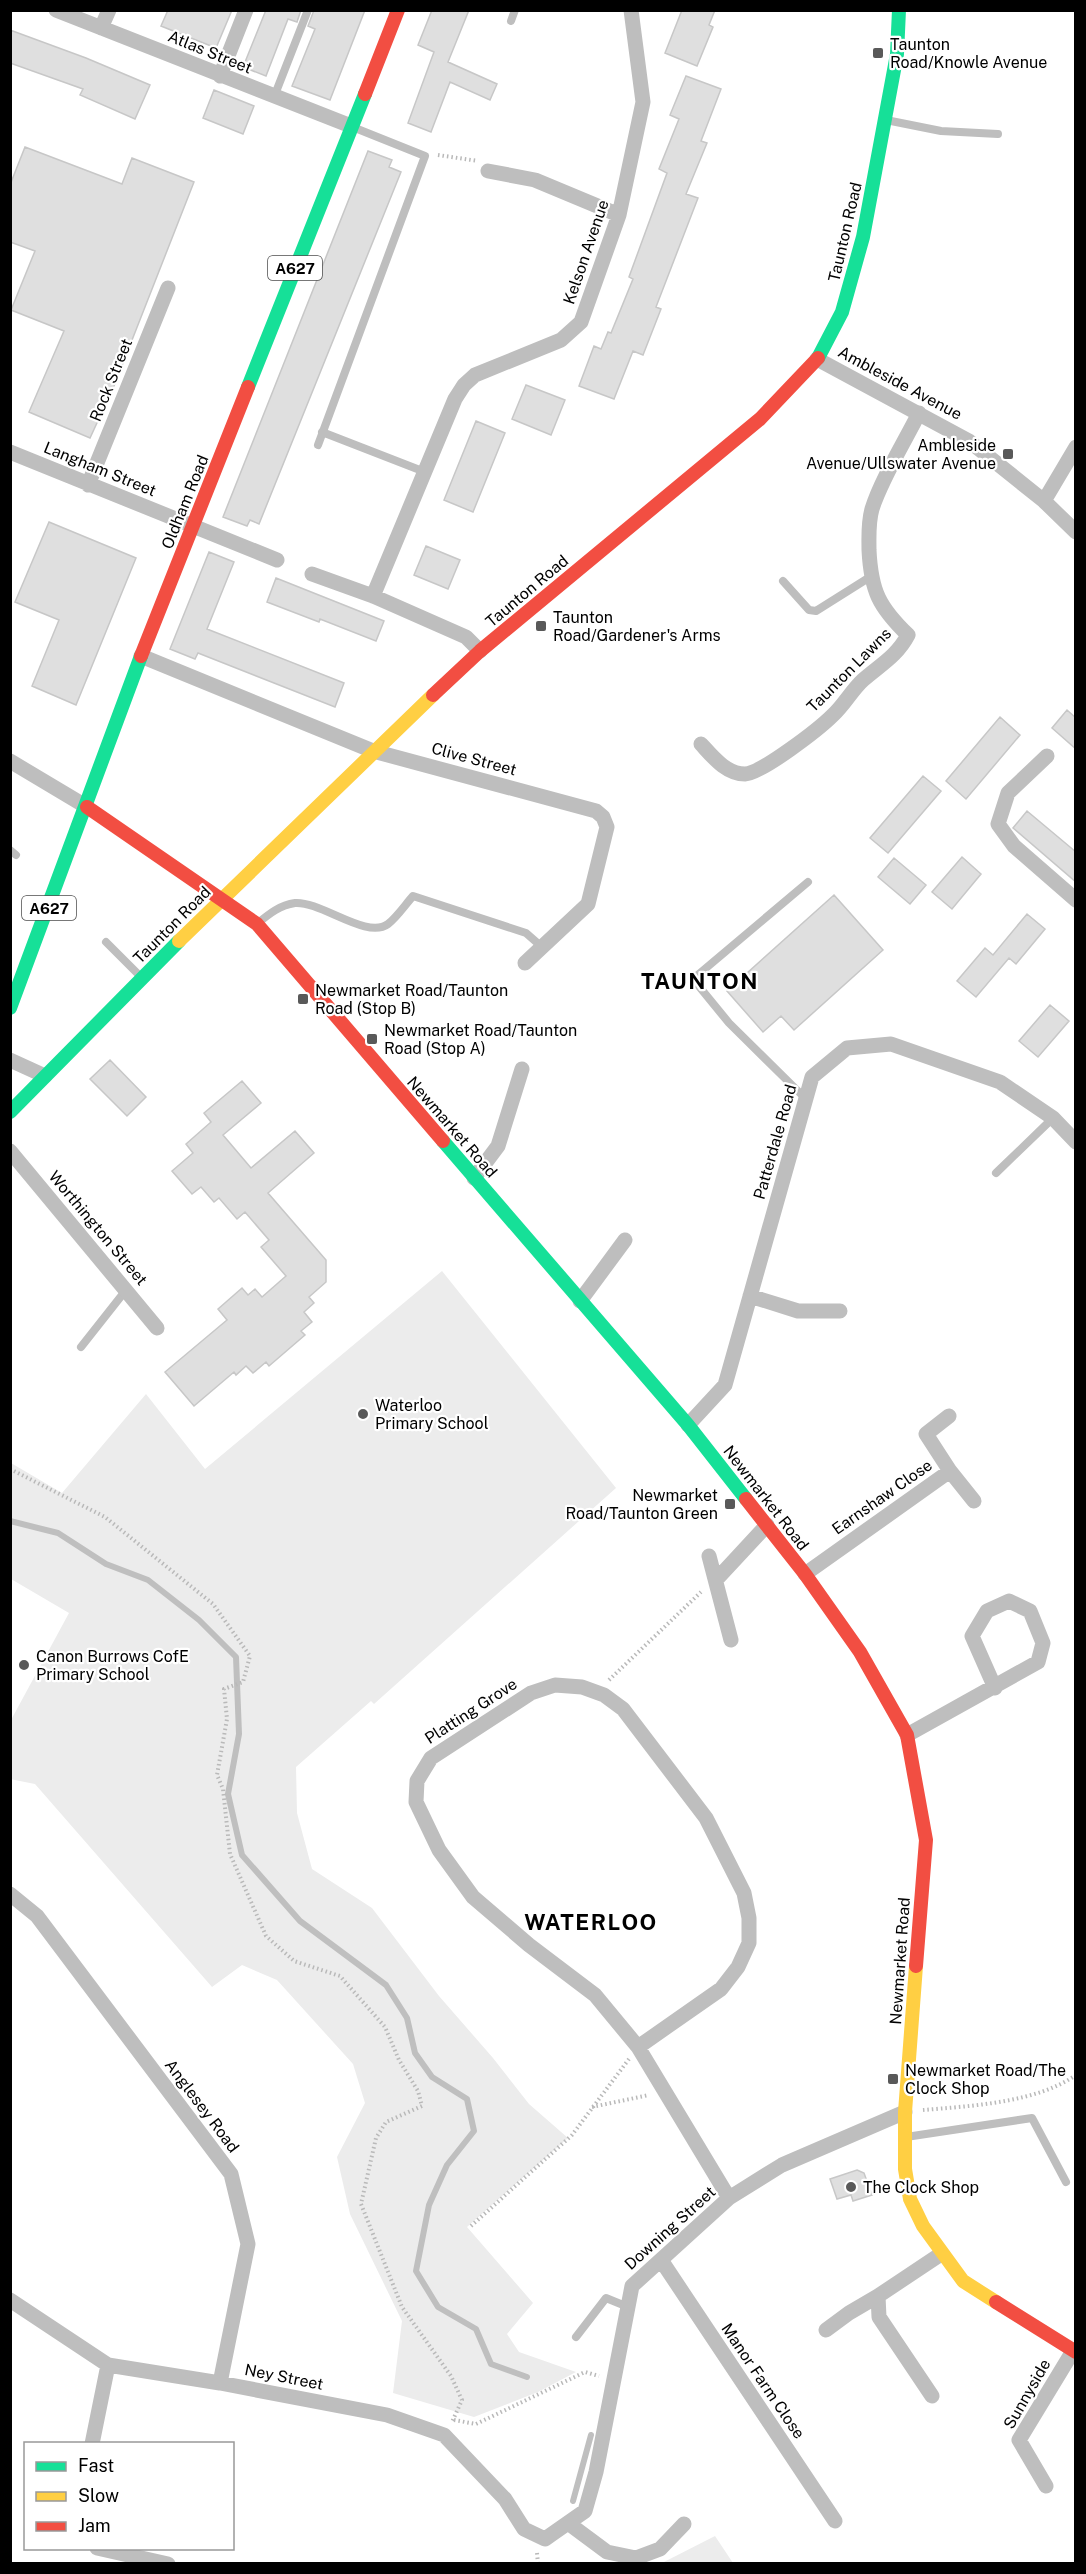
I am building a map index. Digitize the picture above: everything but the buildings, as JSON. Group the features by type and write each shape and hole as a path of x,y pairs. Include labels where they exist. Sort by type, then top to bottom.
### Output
{"main road":[{"name":"Oldham Road","path":"10,1008 87,807 141,656 398,10"},
{"name":"Taunton Road","path":"10,1112 220,900 480,651 760,418 817,359 842,312 864,237 897,54 899,10"},
{"name":"Newmarket Road","path":"87,807 257,924 688,1425 805,1574 860,1652 907,1735 926,1840 905,2112 904,2169 910,2199 923,2226 941,2254 963,2281 1074,2351"}],"street":[{"name":"Atlas Street","path":"56,10 351,126"},
{"path":"101,28 109,10"},
{"path":"220,76 246,10"},
{"name":"Kelson Avenue","path":"373,597 455,399 464,385 475,375 561,340 580,322 619,215 643,102 631,10"},
{"path":"488,171 535,180 619,215"},
{"name":"Rock Street","path":"88,485 168,288"},
{"name":"Ambleside Avenue","path":"817,359 969,441 1044,501 1076,532"},
{"name":"Taunton Lawns","path":"701,744 718,763 733,772 747,774 763,768 833,715 862,681 891,659 900,649 908,635 891,618 876,597 870,577 868,524 872,507 919,413"},
{"path":"1044,501 1076,447"},
{"name":"Langham Street","path":"10,452 277,560"},
{"path":"312,574 373,597 466,637 480,651"},
{"name":"Clive Street","path":"141,656 373,751 596,811 603,817 607,827 588,904 525,963"},
{"path":"1047,756 1008,793 998,824 1014,846 1076,900"},
{"path":"10,761 87,807"},
{"name":"Patterdale Road","path":"688,1425 725,1385 812,1077 848,1048 891,1044 999,1082 1053,1118 1076,1142"},
{"path":"10,1060 45,1076"},
{"path":"474,1178 498,1146 522,1069"},
{"name":"Worthington Street","path":"10,1151 158,1328"},
{"path":"580,1301 625,1240"},
{"path":"750,1296 798,1311 840,1311"},
{"name":"Earnshaw Close","path":"949,1416 926,1434 950,1471 974,1501"},
{"name":"Earnshaw Close","path":"805,1574 950,1471"},
{"path":"716,1580 767,1525"},
{"path":"709,1556 731,1640"},
{"path":"907,1735 995,1688 1038,1662 1043,1643 1030,1611 1009,1601 987,1611 972,1636 995,1688"},
{"name":"Platting Grove","path":"638,2047 721,1989 738,1967 749,1943 749,1917 744,1893 706,1818 623,1709 600,1694 582,1687 555,1685 531,1692 431,1758 417,1781 416,1802 439,1850 473,1898 595,1995 638,2047 729,2198"},
{"name":"Anglesey Road","path":"11,1896 37,1916 231,2174 248,2244 220,2383"},
{"name":"Downing Street","path":"524,2529 545,2539 585,2511 596,2472 632,2286 729,2198 782,2164 905,2112"},
{"path":"826,2330 941,2254"},
{"name":"Manor Farm Close","path":"661,2260 835,2521"},
{"path":"878,2296 879,2317 932,2396"},
{"name":"Ney Street","path":"10,2300 108,2365 220,2383 387,2415 444,2435 505,2499 524,2529"},
{"name":"Sunnyside","path":"1046,2486 1019,2440 1074,2351"},
{"path":"92,2442 108,2365"},
{"path":"568,2523 607,2552 636,2558 660,2549 684,2524"},
{"path":"106,2550 168,2564"}],"lane":[{"path":"274,97 308,10"},
{"path":"511,21 515,10"},
{"path":"885,120 941,131 998,134"},
{"path":"318,445 425,156 351,126"},
{"path":"322,432 425,472"},
{"path":"783,581 809,610 816,611 870,577"},
{"path":"806,1100 729,1023 693,979 808,882"},
{"path":"257,924 272,911 292,903 305,903 365,927 376,929 387,926 413,896 526,933 542,948"},
{"path":"106,942 142,978"},
{"path":"996,1173 1053,1118"},
{"path":"81,1347 126,1290"},
{"path":"905,2138 1032,2118 1066,2182"},
{"path":"576,2337 606,2298 628,2307"}],"path":[{"path":"425,156 436,154 481,161 488,171"},
{"path":"10,1469 105,1517 213,1604 250,1656 243,1682 224,1689 227,1719 217,1775 222,1789 230,1854 267,1936 294,1961 340,1976 385,2027 399,2060 418,2091 422,2106 386,2122 376,2138 361,2204 402,2307 451,2376 462,2400 454,2420 444,2435"},
{"path":"600,1694 608,1681 716,1580"},
{"path":"471,2226 572,2134 638,2047"},
{"path":"905,2112 985,2104 1044,2091 1076,2075"},
{"path":"592,2108 665,2091"},
{"path":"443,2417 476,2424 585,2372 614,2379"},
{"path":"532,2564 537,2557"}],"shaded area":[{"path":"442,1271 616,1488 374,1704 371,1701 296,1767 297,1813 312,1869 372,1908 439,1996 529,2104 568,2138 467,2227 533,2303 507,2334 519,2352 576,2372 538,2392 474,2417 393,2393 402,2321 350,2214 337,2157 365,2103 353,2064 277,1980 242,1965 212,1987 35,1784 10,1779 11,1720 69,1613 11,1579 11,1463 62,1493 146,1394 205,1469"},
{"path":"715,2536 733,2563 662,2563"}],"waterway":[{"path":"10,1521 58,1533 106,1564 148,1580 199,1620 236,1657 239,1734 228,1794 242,1855 300,1921 386,1985 407,2018 415,2053 432,2077 467,2099 474,2131 447,2165 429,2205 416,2271 438,2307 476,2329 491,2364 527,2377"},
{"path":"573,2501 591,2435"}],"traffic: fast":[{"path":"818,358 842,312 863,237 897,54 899,10"},
{"path":"248,387 365,94"},
{"path":"10,1008 141,656"},
{"path":"10,1112 179,941"},
{"path":"443,1141 688,1425 746,1499"}],"traffic: slow":[{"path":"179,941 433,695"},
{"path":"916,1966 905,2112 905,2169 910,2199 923,2226 963,2281 996,2302"}],"traffic: jam":[{"path":"365,94 398,10"},
{"path":"433,695 480,651 760,419 818,358"},
{"path":"141,656 248,387"},
{"path":"87,807 257,924 443,1141"},
{"path":"746,1499 805,1574 860,1652 907,1735 926,1840 916,1966"},
{"path":"996,2302 1076,2352"}],"place":[{"name":"Taunton Road/Knowle Avenue","path":"878,53"},
{"name":"Ambleside Avenue/Ullswater Avenue","path":"1008,454"},
{"name":"Taunton Road/Gardener's Arms","path":"541,626"},
{"name":"Newmarket Road/Taunton Road (Stop B)","path":"303,999"},
{"name":"Newmarket Road/Taunton Road (Stop A)","path":"372,1039"},
{"name":"Waterloo Primary School","path":"363,1414"},
{"name":"Newmarket Road/Taunton Green","path":"730,1504"},
{"name":"Canon Burrows CofE Primary School","path":"24,1665"},
{"name":"Newmarket Road/The Clock Shop","path":"893,2079"},
{"name":"The Clock Shop","path":"851,2187"}],"district":[{"name":"TAUNTON","path":"700,981"},
{"name":"WATERLOO","path":"591,1922"}]}
